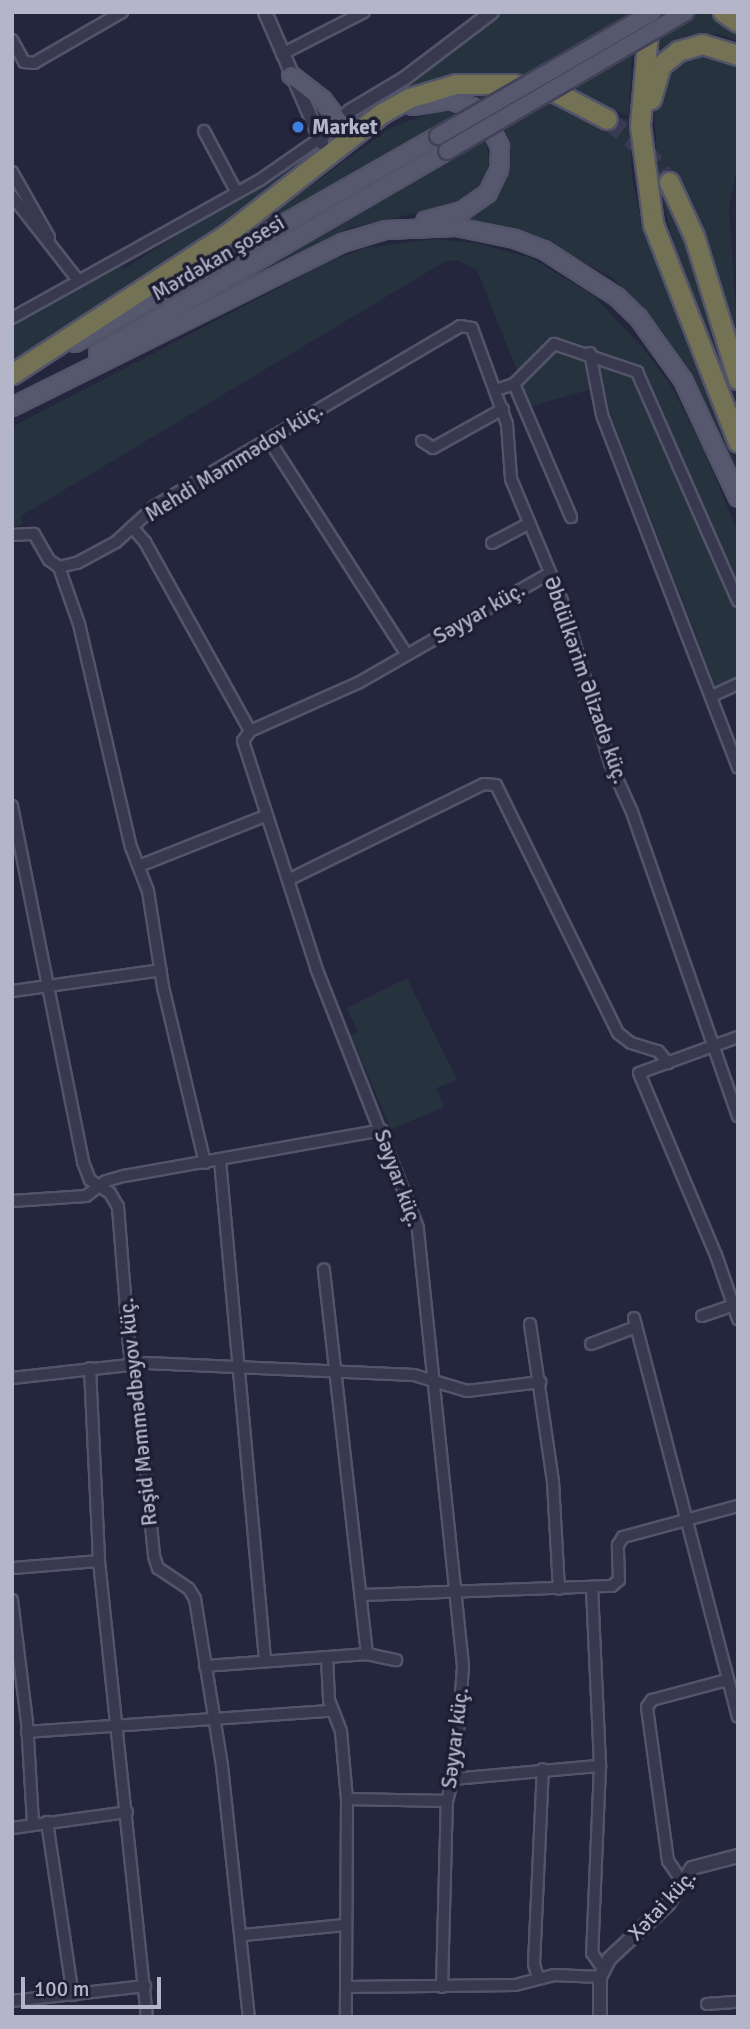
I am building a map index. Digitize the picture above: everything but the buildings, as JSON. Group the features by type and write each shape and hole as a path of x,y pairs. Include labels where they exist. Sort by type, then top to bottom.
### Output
{"highway":[{"path":"640,12 639,110 642,162 653,224 738,442"},
{"path":"639,110 652,12"},
{"path":"723,12 738,22"},
{"path":"653,224 649,128 656,75 670,57 689,47 714,44 738,55"},
{"path":"12,376 227,234 325,147 363,127 392,106 432,89 487,82 557,93 607,118"},
{"path":"669,182 694,236 738,379"}],"main road":[{"name":"Mərdəkan şosesi","path":"12,376 652,12"},
{"name":"Mərdəkan şosesi","path":"12,406 686,12"},
{"path":"12,406 313,255 386,230 442,217 478,202 496,183 500,146 482,115 449,100 414,105 363,127 347,130 323,100 291,75"},
{"path":"386,230 456,228 515,239 591,276 638,317 670,358 738,498"}],"street":[{"path":"265,12 325,147"},
{"path":"282,54 364,12"},
{"path":"12,317 77,279 325,147 338,121 405,78 492,12"},
{"path":"12,40 24,62 34,63 115,14"},
{"path":"204,131 237,193"},
{"path":"13,168 48,235 49,245"},
{"path":"12,196 77,279"},
{"name":"Mehdi Məmmədov küç.","path":"59,567 107,548 155,506 460,326 469,326"},
{"name":"Əbdülkərim Əlizadə küç.","path":"469,326 475,330 509,431 508,471 550,573 597,707 610,763 632,812 712,1048 738,1116"},
{"path":"496,390 514,384 554,344 629,368 642,377 738,601"},
{"path":"590,354 602,415 738,768"},
{"path":"514,384 571,517"},
{"path":"422,440 433,447 503,409"},
{"path":"269,440 407,654"},
{"path":"492,543 528,524"},
{"path":"132,527 185,611 250,731"},
{"path":"12,535 34,534 49,561 59,567 79,624 139,866 151,904 161,970 205,1163"},
{"name":"Səyyar küç.","path":"442,1987 447,1801 453,1779 463,1666 418,1228 382,1130 328,1001 243,746 250,731 358,683 550,573"},
{"path":"712,696 738,684"},
{"path":"288,880 484,783 496,785 618,1033 631,1043 658,1051 668,1063"},
{"name":"Rəşid Məmmədbəyov küç.","path":"12,806 51,986 83,1162 90,1180 100,1186 118,1207 131,1363 155,1562 193,1593 214,1719 244,1935 249,2017"},
{"path":"139,866 265,816"},
{"path":"12,991 161,970"},
{"path":"738,1037 639,1073 738,1319"},
{"path":"12,1201 86,1196 100,1186 124,1176 382,1130"},
{"path":"220,1160 265,1659"},
{"path":"324,1269 338,1370 367,1654"},
{"path":"702,1316 734,1305"},
{"path":"591,1344 635,1323 738,1717"},
{"path":"530,1324 553,1482 559,1589"},
{"path":"12,1378 131,1363 239,1364 338,1370 434,1379 467,1391 540,1382"},
{"path":"90,1368 99,1561 120,1727 147,2017"},
{"path":"363,1595 612,1586 620,1580 618,1545 623,1537 738,1506"},
{"path":"12,1568 99,1561"},
{"path":"592,1588 600,1766 592,1953 601,1973 600,2017"},
{"path":"12,1600 27,1732 33,1824"},
{"path":"205,1666 265,1659 367,1654 396,1660"},
{"path":"327,1657 331,1711 341,1732 347,1799 346,2017"},
{"path":"681,1881 668,1861 647,1707 652,1700 727,1679"},
{"path":"27,1732 331,1711"},
{"path":"453,1779 542,1769 600,1766"},
{"path":"538,1978 534,1964 542,1769"},
{"path":"347,1799 447,1801"},
{"path":"12,1828 127,1812"},
{"path":"47,1822 73,1995"},
{"name":"Xətai küç.","path":"601,1973 668,1904 692,1868 738,1856"},
{"path":"244,1935 345,1925"},
{"path":"345,1987 515,1985 538,1978 601,1973"},
{"path":"12,2001 145,1986"},
{"path":"706,2004 738,2002"}],"shaded area":[{"path":"503,12 634,12 629,117 553,82 526,78 412,89 353,120 350,116 412,81"},
{"path":"659,12 715,12 738,31 738,41 718,34 685,36 666,46 651,67"},
{"path":"691,51 738,61 738,163 729,207 738,347 694,205 677,175 659,186 654,106 660,76"},
{"path":"490,90 550,100 611,133 619,118 629,119 632,178 643,230 738,469 738,479 702,400 663,332 612,277 518,230 461,220 490,204 507,179 511,152 505,129 495,113 461,93"},
{"path":"441,110 463,114 141,298 226,247 392,127"},
{"path":"486,138 489,162 481,187 459,203 350,228 172,317"},
{"path":"310,151 313,154 223,228 12,364 12,323 118,263 124,269"},
{"path":"659,186 689,245 738,409 738,425 683,282"},
{"path":"435,239 476,243 531,258 593,295 643,348 670,384 702,446 738,532 738,678 716,687 600,387 531,406 477,270 457,260 444,262 21,516 23,523 12,528 12,427 330,261 366,248"},
{"path":"407,978 457,1080 436,1088 444,1107 391,1129 351,1036 358,1032 347,1008"}],"tunnel":[{"path":"607,119 643,148 669,182"}],"place":[{"name":"Market","path":"298,127"}]}
